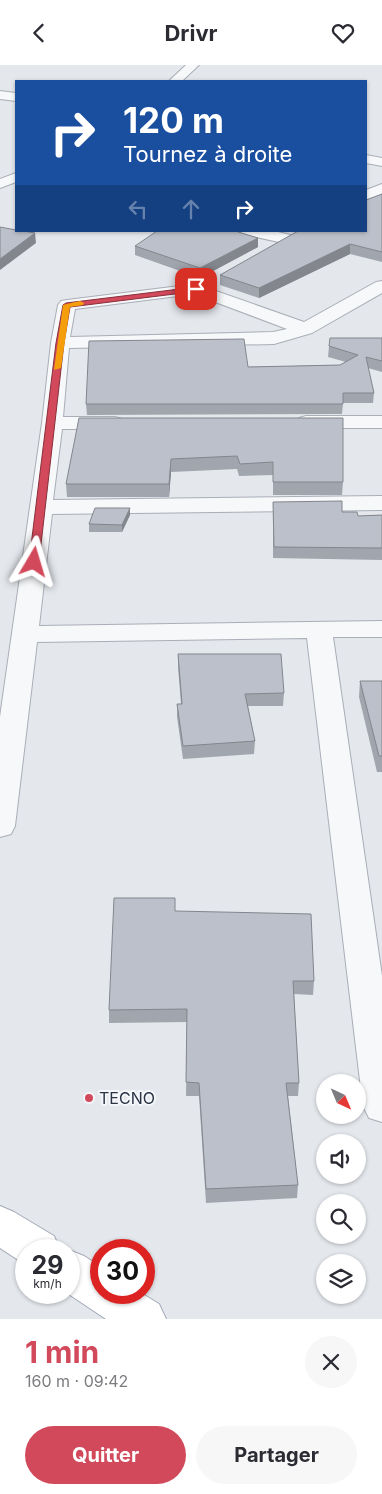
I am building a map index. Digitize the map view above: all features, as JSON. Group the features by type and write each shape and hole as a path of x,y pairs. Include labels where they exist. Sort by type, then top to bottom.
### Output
{"main road":[{"path":"0,1225 22,1239"},
{"path":"121,1304 144,1319"}],"street":[{"path":"176,80 193,65"},
{"path":"0,95 15,97"},
{"path":"367,159 382,162"},
{"path":"367,195 382,187"},
{"path":"260,232 295,235"},
{"path":"263,253 295,235"},
{"path":"0,826 66,305 205,285 306,329"},
{"path":"60,343 274,337 306,329 382,286"},
{"path":"285,422 382,422"},
{"path":"52,423 139,423"},
{"path":"41,507 382,503"},
{"path":"25,634 382,629"},
{"path":"319,630 382,1106"}],"building":[{"path":"382,194 382,252 350,244 259,288 220,275 296,232 367,232 367,200"},
{"path":"0,227 15,230 15,232 35,233 0,259"},
{"path":"156,232 238,232 258,238 200,268 135,246"},
{"path":"330,338 382,338 382,361 366,357 374,393 343,393 343,404 86,404 89,341 244,339 248,367 340,365 358,355 329,346"},
{"path":"79,418 343,418 343,482 273,482 273,462 240,464 237,456 171,459 169,484 66,484"},
{"path":"342,501 342,512 357,512 358,516 382,515 382,548 274,547 273,502"},
{"path":"95,508 130,508 122,525 89,524"},
{"path":"178,654 281,654 284,693 245,694 255,741 183,746 177,704 182,704"},
{"path":"360,681 382,681 382,756 379,756"},
{"path":"114,898 175,898 175,911 311,914 314,981 293,981 299,1083 286,1083 298,1185 206,1189 199,1083 186,1082 187,1009 109,1010"}],"slow traffic":[{"path":"57,368 66,305 80,303"}],"place":[{"name":"TECNO","path":"89,1098"}],"route":[{"path":"34,562 66,305 196,289"}]}
